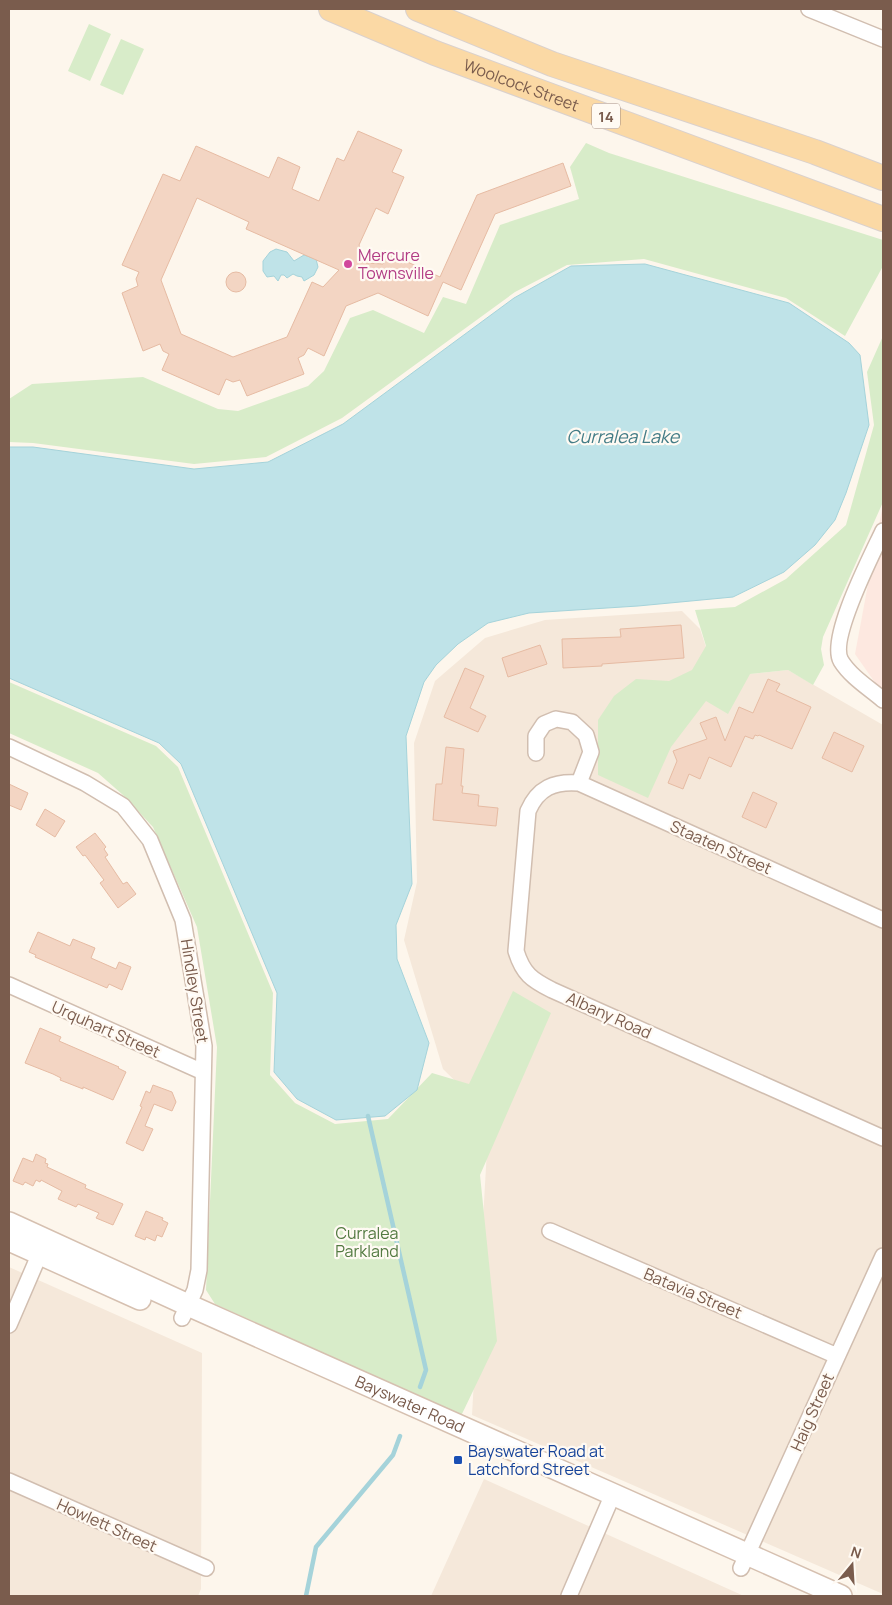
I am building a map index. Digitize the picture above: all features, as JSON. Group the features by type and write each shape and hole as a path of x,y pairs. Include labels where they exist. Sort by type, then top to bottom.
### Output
{"main road":[{"name":"Woolcock Street","path":"331,9 435,53 883,219"},
{"name":"Woolcock Street","path":"418,9 552,64 815,152 883,178"},
{"name":"Bayswater Road","path":"9,1223 43,1247 744,1562 804,1596"},
{"name":"Bayswater Road","path":"9,1240 43,1247"},
{"name":"Bayswater Road","path":"744,1562 841,1596"}],"street":[{"path":"809,9 883,39"},
{"path":"883,532 842,624 839,643 840,659 855,677 883,700"},
{"path":"536,753 536,736 544,724 556,719 572,722 586,735 590,752 579,783"},
{"name":"Hindley Street","path":"9,747 84,783 123,806 150,840 183,920 204,1046 199,1270 195,1290 185,1311"},
{"name":"Staaten Street","path":"556,783 579,783 883,920"},
{"name":"Albany Road","path":"556,783 533,799 528,811 516,951 526,973 536,982 552,990 883,1138"},
{"name":"Urquhart Street","path":"9,985 203,1072"},
{"name":"Batavia Street","path":"550,1231 837,1356"},
{"path":"9,1325 43,1247"},
{"name":"Haig Street","path":"744,1562 883,1256"},
{"name":"Howlett Street","path":"9,1481 206,1568"},
{"path":"570,1596 610,1501"}],"shaded area":[{"path":"883,504 883,694 855,654"},
{"path":"682,611 700,629 706,647 750,674 788,670 883,725 883,1594 472,1415 489,1114 443,1069 404,940 417,882 414,743 435,681 485,638 545,620"},
{"path":"9,1267 202,1353 201,1589 198,1596 9,1596"},
{"path":"484,1479 744,1596 431,1596"}],"green space":[{"path":"89,24 111,34 90,81 68,71"},
{"path":"121,39 144,49 123,95 100,85"},
{"path":"586,143 609,153 883,240 883,266 845,336 786,298 644,259 567,265 515,292 342,418 266,457 194,464 33,443 9,442 9,399 32,384 143,377 218,409 238,411 308,386 324,371 350,318 373,310 424,333 443,297 466,304 500,225 579,199 570,167"},
{"path":"883,336 883,502 823,637 821,649 824,665 813,685 788,670 750,674 728,714 706,701 671,747 648,798 598,775 598,720 614,696 636,679 669,681 692,670 706,646 695,610 735,607 786,579 846,525 874,425 867,372"},
{"name":"Curralea Parkland","path":"9,682 156,746 178,767 273,993 270,1075 295,1103 335,1124 388,1119 432,1073 469,1084 513,991 551,1013 480,1175 497,1341 461,1416 215,1304 206,1290 217,1047 197,927 153,827 123,795 98,773 9,733"}],"water":[{"path":"276,249 287,252 294,261 304,255 316,259 318,267 314,275 304,281 302,277 293,274 287,278 281,275 278,281 274,276 267,277 263,271 263,261 270,252"},
{"name":"Curralea Lake","path":"645,264 789,303 849,343 860,355 869,425 846,493 835,520 815,545 784,572 733,597 638,606 529,613 488,623 458,644 436,665 424,682 406,736 412,884 396,925 397,959 429,1043 417,1090 385,1116 336,1120 297,1099 274,1072 277,993 181,764 159,743 9,678 9,447 33,447 194,469 268,462 343,424 514,298 571,266"}],"building":[{"name":"Mercure Townsville","path":"358,131 402,150 392,172 404,177 388,214 376,208 359,245 366,263 383,264 388,253 440,277 477,195 563,163 571,186 495,214 461,290 443,282 428,316 378,293 346,306 324,356 308,348 304,355 298,358 304,374 247,396 240,380 233,382 226,379 219,395 162,370 169,354 163,351 160,344 143,351 122,293 138,286 136,279 139,272 122,265 163,174 180,181 196,146 269,178 278,157 300,167 292,189 319,201 337,158 344,161","holes":["197,198 249,222 246,229 339,270 323,287 312,282 287,337 233,357 181,334 161,280"]},
{"path":"236,272 243,275 246,282 243,289 236,292 229,289 226,282 229,275"},
{"path":"681,625 684,658 563,668 562,639 621,637 620,629"},
{"path":"540,645 547,664 508,677 502,658"},
{"path":"465,668 484,676 470,708 486,716 478,732 444,717"},
{"path":"768,679 780,684 776,691 811,707 792,749 759,735 755,735 753,739 745,736 731,767 709,757 700,779 689,774 683,789 668,783 677,761 673,751 707,739 700,723 716,717 725,741 739,707 753,713"},
{"path":"834,732 864,746 852,772 822,758"},
{"path":"446,747 464,749 462,793 479,795 478,806 498,808 496,826 433,820 436,784 442,784"},
{"path":"9,784 28,793 21,810 9,805"},
{"path":"753,792 777,803 766,828 742,817"},
{"path":"45,809 65,821 55,837 36,825"},
{"path":"95,833 106,847 104,849 108,855 105,857 123,884 127,882 136,894 118,908 100,883 104,880 85,855 83,856 76,847"},
{"path":"38,932 70,946 73,939 95,948 91,958 116,969 119,962 131,967 122,990 109,984 107,988 35,957 36,955 29,952"},
{"path":"40,1028 61,1037 59,1041 119,1067 126,1072 113,1100 83,1087 83,1089 60,1080 61,1078 53,1074 25,1063"},
{"path":"153,1085 172,1092 176,1102 172,1111 154,1104 145,1126 153,1129 143,1151 126,1143 142,1107 140,1106 146,1091 150,1093"},
{"path":"36,1154 46,1159 47,1167 86,1185 85,1188 123,1204 113,1225 96,1218 99,1213 78,1204 76,1207 58,1199 62,1191 41,1180 40,1182 36,1180 33,1186 25,1182 23,1185 13,1181 23,1158 33,1162"},
{"path":"146,1211 163,1218 162,1220 168,1223 162,1237 157,1235 155,1241 146,1237 145,1240 135,1236"}],"waterway":[{"path":"368,1116 426,1370 420,1387"},
{"path":"306,1596 316,1547 393,1455 400,1436"}],"place":[{"name":"Mercure Townsville","path":"348,264"},
{"name":"Bayswater Road at Latchford Street","path":"458,1460"}]}
